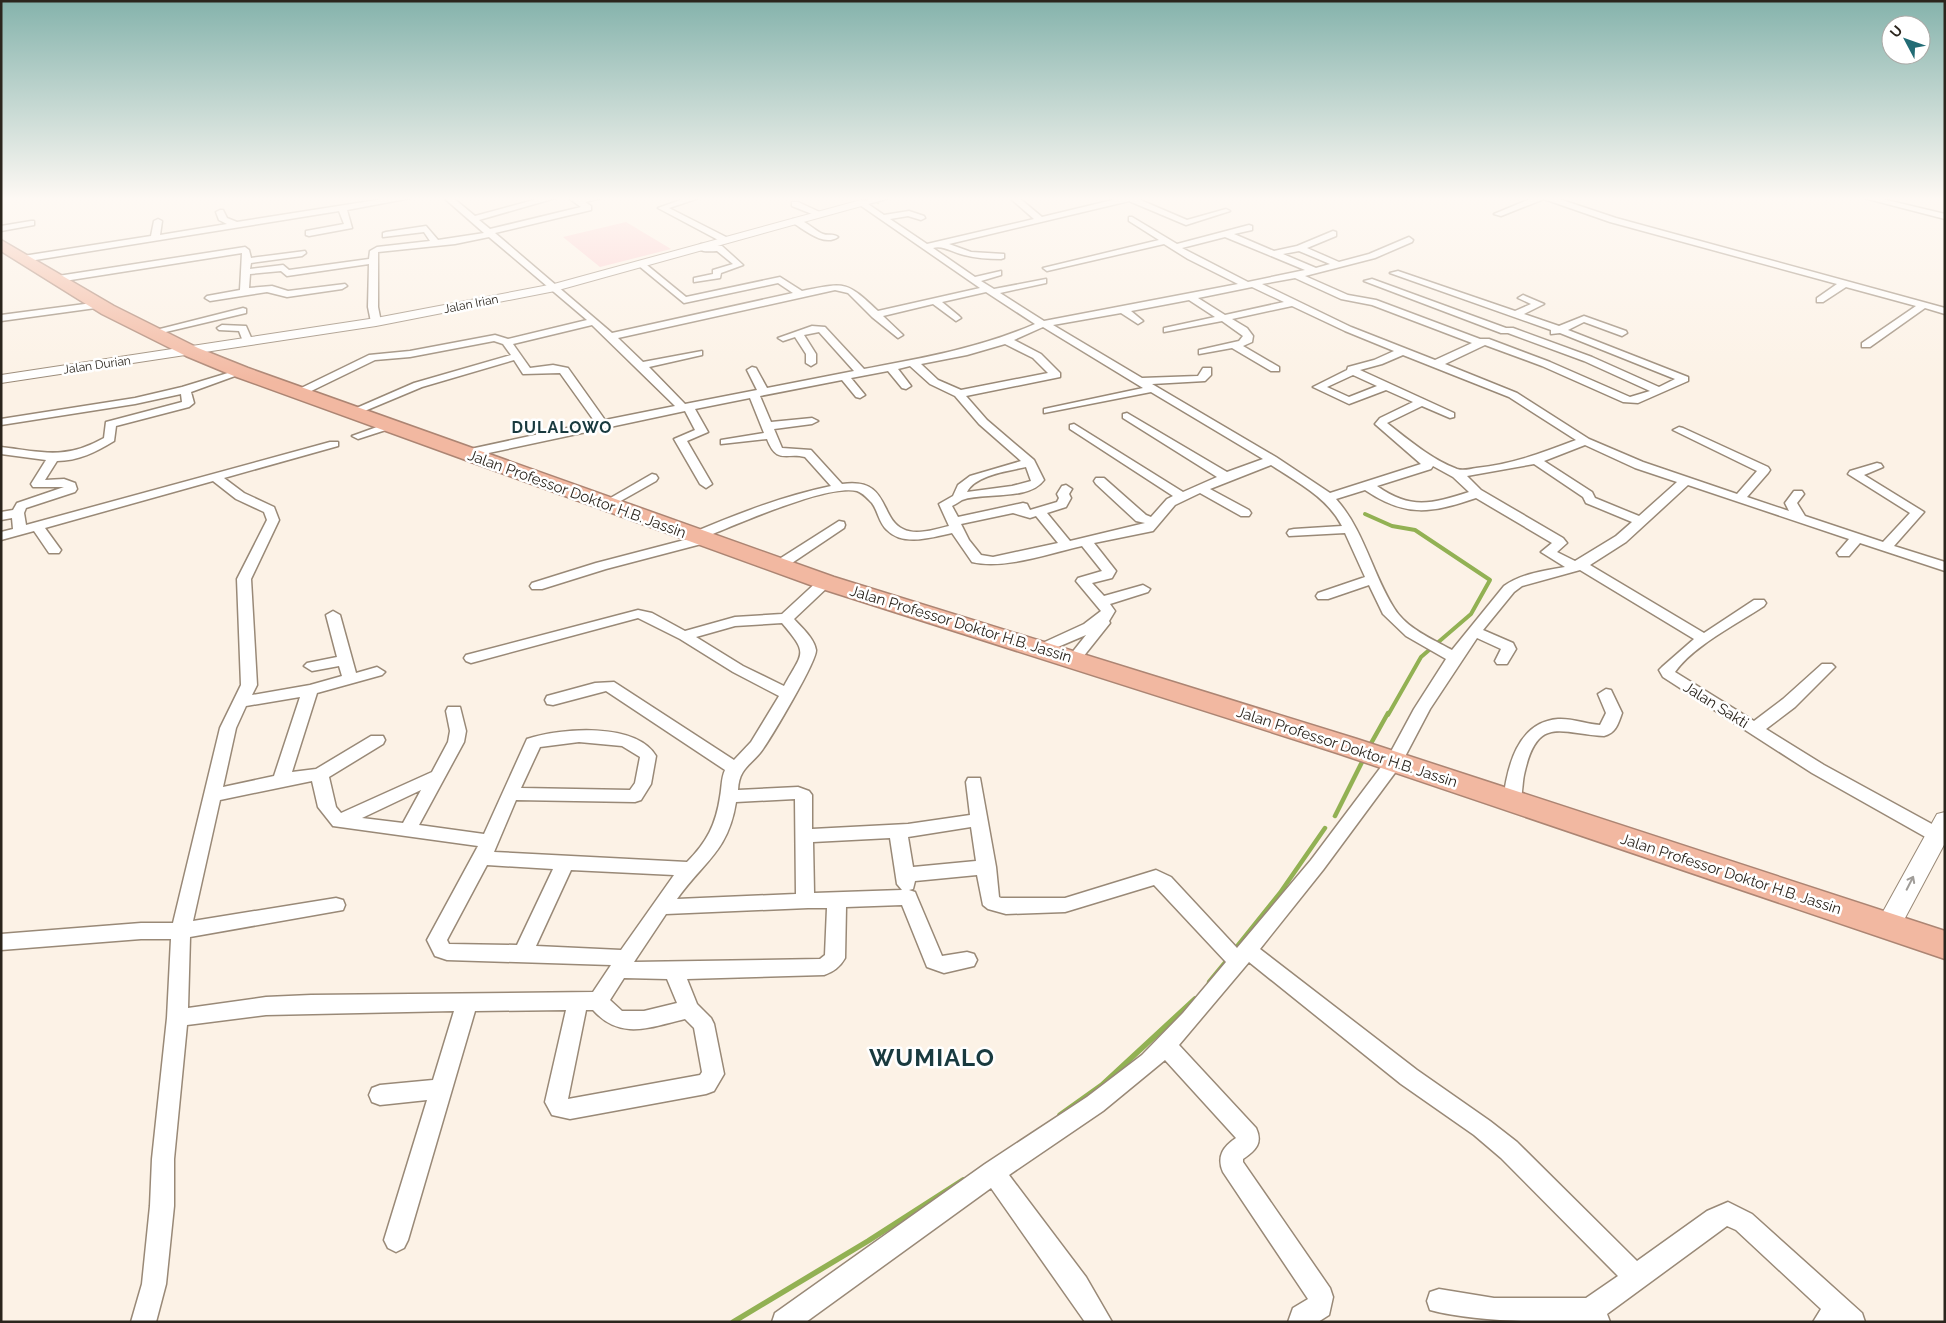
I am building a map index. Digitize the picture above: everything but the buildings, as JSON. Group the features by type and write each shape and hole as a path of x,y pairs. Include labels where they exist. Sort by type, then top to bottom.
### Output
{"highway":[{"name":"Jalan Professor Doktor H.B. Jassin","path":"24,259 100,305 192,352 241,372 778,566 1348,746 1945,945"}],"street":[{"path":"58,280 191,259"},
{"path":"244,292 246,261 264,259"},
{"path":"520,259 595,321 686,408 702,432 680,439 706,484"},
{"name":"Jalan Irian","path":"192,352 376,322 555,287 660,259"},
{"path":"697,280 716,276 718,275 716,272 739,265 732,259"},
{"path":"944,259 1003,300 1272,460 1328,498 1341,512 1350,528 1388,611 1411,633 1454,658"},
{"path":"1047,268 1087,259"},
{"path":"1199,259 1291,303 1402,351 1513,395 1585,441 1684,481 1945,567"},
{"path":"1285,259 1315,271"},
{"path":"1325,259 1340,265"},
{"path":"465,454 602,424 979,349 1044,324 1190,297 1315,271 1361,259"},
{"path":"1753,259 1925,309 1945,318"},
{"path":"245,272 282,268 287,273 342,269 372,261 373,307 376,322"},
{"path":"642,264 684,300 780,280 800,294"},
{"path":"1296,275 1347,298 1362,302 1373,302 1546,364 1626,400 1634,401 1684,380 1535,320 1396,272"},
{"path":"974,280 998,273"},
{"path":"821,278 832,287"},
{"path":"721,279 734,290"},
{"path":"875,315 934,301 1043,281"},
{"path":"1369,281 1588,359 1659,391"},
{"path":"1820,300 1844,284"},
{"path":"210,298 244,292 280,289 287,294 342,286"},
{"path":"611,336 832,287 850,290 898,335"},
{"path":"1003,300 1029,293"},
{"path":"1190,297 1224,318 1248,336 1248,340 1234,345 1203,352"},
{"path":"1516,314 1539,304 1523,298"},
{"path":"934,301 956,318"},
{"path":"1168,330 1291,303"},
{"path":"1,318 28,312 79,309 100,305"},
{"path":"1866,344 1925,309 1945,311"},
{"path":"1123,310 1138,320"},
{"path":"153,332 243,311"},
{"path":"1089,316 1099,324"},
{"path":"1535,340 1584,319 1622,333"},
{"path":"1436,364 1535,320"},
{"path":"299,393 374,357 410,354 496,338 507,342 595,321"},
{"path":"222,328 240,327 248,342"},
{"path":"784,338 816,328 824,330 862,373"},
{"path":"798,334 811,354 811,363"},
{"path":"913,363 934,382 960,394 1056,375 1037,356 1006,340"},
{"path":"507,342 528,372 553,368 564,370 602,424"},
{"path":"1234,345 1275,369"},
{"path":"1388,386 1348,401 1318,387 1353,371 1352,369 1378,362 1402,351"},
{"name":"Jalan Durian","path":"1,379 192,352"},
{"path":"643,365 698,353"},
{"path":"351,412 418,385 516,357"},
{"path":"892,367 906,386"},
{"path":"752,370 769,430 779,452 805,453 812,456 839,488"},
{"path":"1140,381 1201,379 1206,375 1207,370"},
{"path":"1353,371 1450,415"},
{"path":"1,422 79,411 185,390 241,372"},
{"path":"845,377 860,395"},
{"path":"1048,412 1152,389"},
{"path":"1,450 64,458 95,449 110,439 110,424 185,405 188,403 185,390"},
{"path":"960,394 961,398 983,422 1030,463 1038,480 1035,484 1013,490 959,497 945,504 970,551 981,560 993,561 1148,528 1171,502 1181,496 1272,460"},
{"path":"1422,402 1384,420 1381,424 1410,445 1429,462 1438,463 1457,474 1477,493 1558,541 1559,546 1548,552 1578,566 1704,639 1759,603"},
{"path":"1127,416 1226,477"},
{"path":"725,442 812,421"},
{"path":"358,436 388,426"},
{"path":"1074,427 1181,496"},
{"path":"1679,430 1764,470 1740,498"},
{"path":"1457,474 1507,467 1535,460 1585,441"},
{"path":"1,536 334,444"},
{"path":"20,530 18,513 21,506 27,502 64,493 71,489 69,484 64,483 37,484 52,457"},
{"path":"1535,460 1588,495 1590,500 1640,521"},
{"path":"1328,498 1423,467 1429,462"},
{"path":"959,497 963,487 972,481 991,472 1030,463"},
{"path":"1877,467 1854,474 1918,512 1898,531 1886,548"},
{"path":"143,1322 154,1284 177,1018 181,931 228,728 249,684 244,578 274,520 270,510 232,491 215,477"},
{"path":"606,504 652,478"},
{"path":"1100,481 1142,518 1154,522"},
{"path":"784,1322 886,1251 993,1172 1095,1104 1149,1062 1190,1020 1241,955 1317,866 1454,658 1474,631 1516,583 1578,566 1621,539 1684,481"},
{"path":"1368,486 1394,502 1423,508 1438,506 1477,493"},
{"path":"537,586 701,538 741,518 839,488 858,487 870,493 890,525 901,533 918,535 1019,508 1024,514 1039,512 1062,504 1063,494 1066,489"},
{"path":"1200,488 1245,513"},
{"path":"1798,494 1791,503 1800,518"},
{"path":"1039,512 1067,545"},
{"path":"1,516 18,513"},
{"path":"778,566 839,525"},
{"path":"37,526 54,550"},
{"path":"1294,533 1350,528"},
{"path":"1844,553 1857,538"},
{"path":"1041,649 1106,617 1108,611 1083,581 1107,575 1109,571 1085,541"},
{"path":"1323,596 1373,579"},
{"path":"685,636 717,626 756,619 786,619 825,582"},
{"path":"1101,602 1143,589"},
{"path":"471,658 638,614 646,614 663,627 685,636 738,669 788,694"},
{"path":"333,615 350,678"},
{"path":"674,971 689,1009 700,1020 706,1030 713,1074 706,1084 570,1109 560,1108 556,1102 588,1001 623,964 689,869 708,852 724,825 730,777 735,768 757,746 788,694 809,653 807,643 786,619"},
{"path":"1074,659 1103,623"},
{"path":"1474,631 1508,646 1509,649 1502,661"},
{"name":"Jalan Sakti","path":"1704,639 1680,657 1667,672 1684,686 1872,801 1940,827"},
{"path":"312,666 345,660"},
{"path":"1755,729 1789,703 1827,667"},
{"path":"242,702 310,690 377,672"},
{"path":"553,700 609,686 735,768"},
{"path":"281,781 310,690"},
{"path":"1512,801 1516,770 1530,740 1544,729 1554,725 1604,731 1610,724 1614,713 1606,694"},
{"path":"408,830 456,742 458,731 454,711"},
{"path":"511,794 635,796 643,784 648,756 627,742 597,737 542,740 532,745 482,858 437,940 439,946 447,952 523,953 674,971 828,966 835,958 837,900"},
{"path":"213,795 310,774 318,776 377,740"},
{"path":"339,821 439,775"},
{"path":"318,776 324,788 326,807 329,814 339,821 489,841"},
{"path":"974,782 990,900 995,904 1006,907 1065,905 1146,878 1161,878 1241,955 1408,1077 1482,1128 1509,1150 1635,1276"},
{"path":"729,796 800,793 803,795 805,902"},
{"path":"803,836 898,830 979,820"},
{"path":"1888,926 1940,827"},
{"path":"898,830 908,897 934,961 944,965 967,960"},
{"path":"482,858 689,869"},
{"path":"523,953 565,862"},
{"path":"904,875 987,867"},
{"path":"661,907 908,897"},
{"path":"1,942 141,931 181,931 336,905"},
{"path":"177,1018 293,1004 588,1001 619,1020 652,1018 689,1009"},
{"path":"396,1240 467,1002"},
{"path":"1165,1045 1248,1135 1248,1142 1233,1153 1231,1164 1321,1297 1320,1306 1302,1317 1300,1322"},
{"path":"380,1095 440,1089"},
{"path":"993,1172 1077,1286 1100,1322"},
{"path":"1439,1301 1494,1310 1594,1316 1635,1276 1715,1219 1728,1214 1744,1222 1839,1317"}],"shaded area":[{"path":"590,259 633,259 600,267"}],"waterway":[{"path":"1365,514 1392,526 1415,530 1490,580 1471,614 1421,657 1388,715"},
{"path":"1369,747 1388,713"},
{"path":"1335,816 1364,758"},
{"path":"1235,949 1280,893 1325,828"},
{"path":"1209,982 1228,959"},
{"path":"1060,1115 1102,1085 1195,999"},
{"path":"733,1322 868,1241 963,1180"}],"district":[{"name":"DULALOWO","path":"562,427"},
{"name":"WUMIALO","path":"932,1057"}]}
